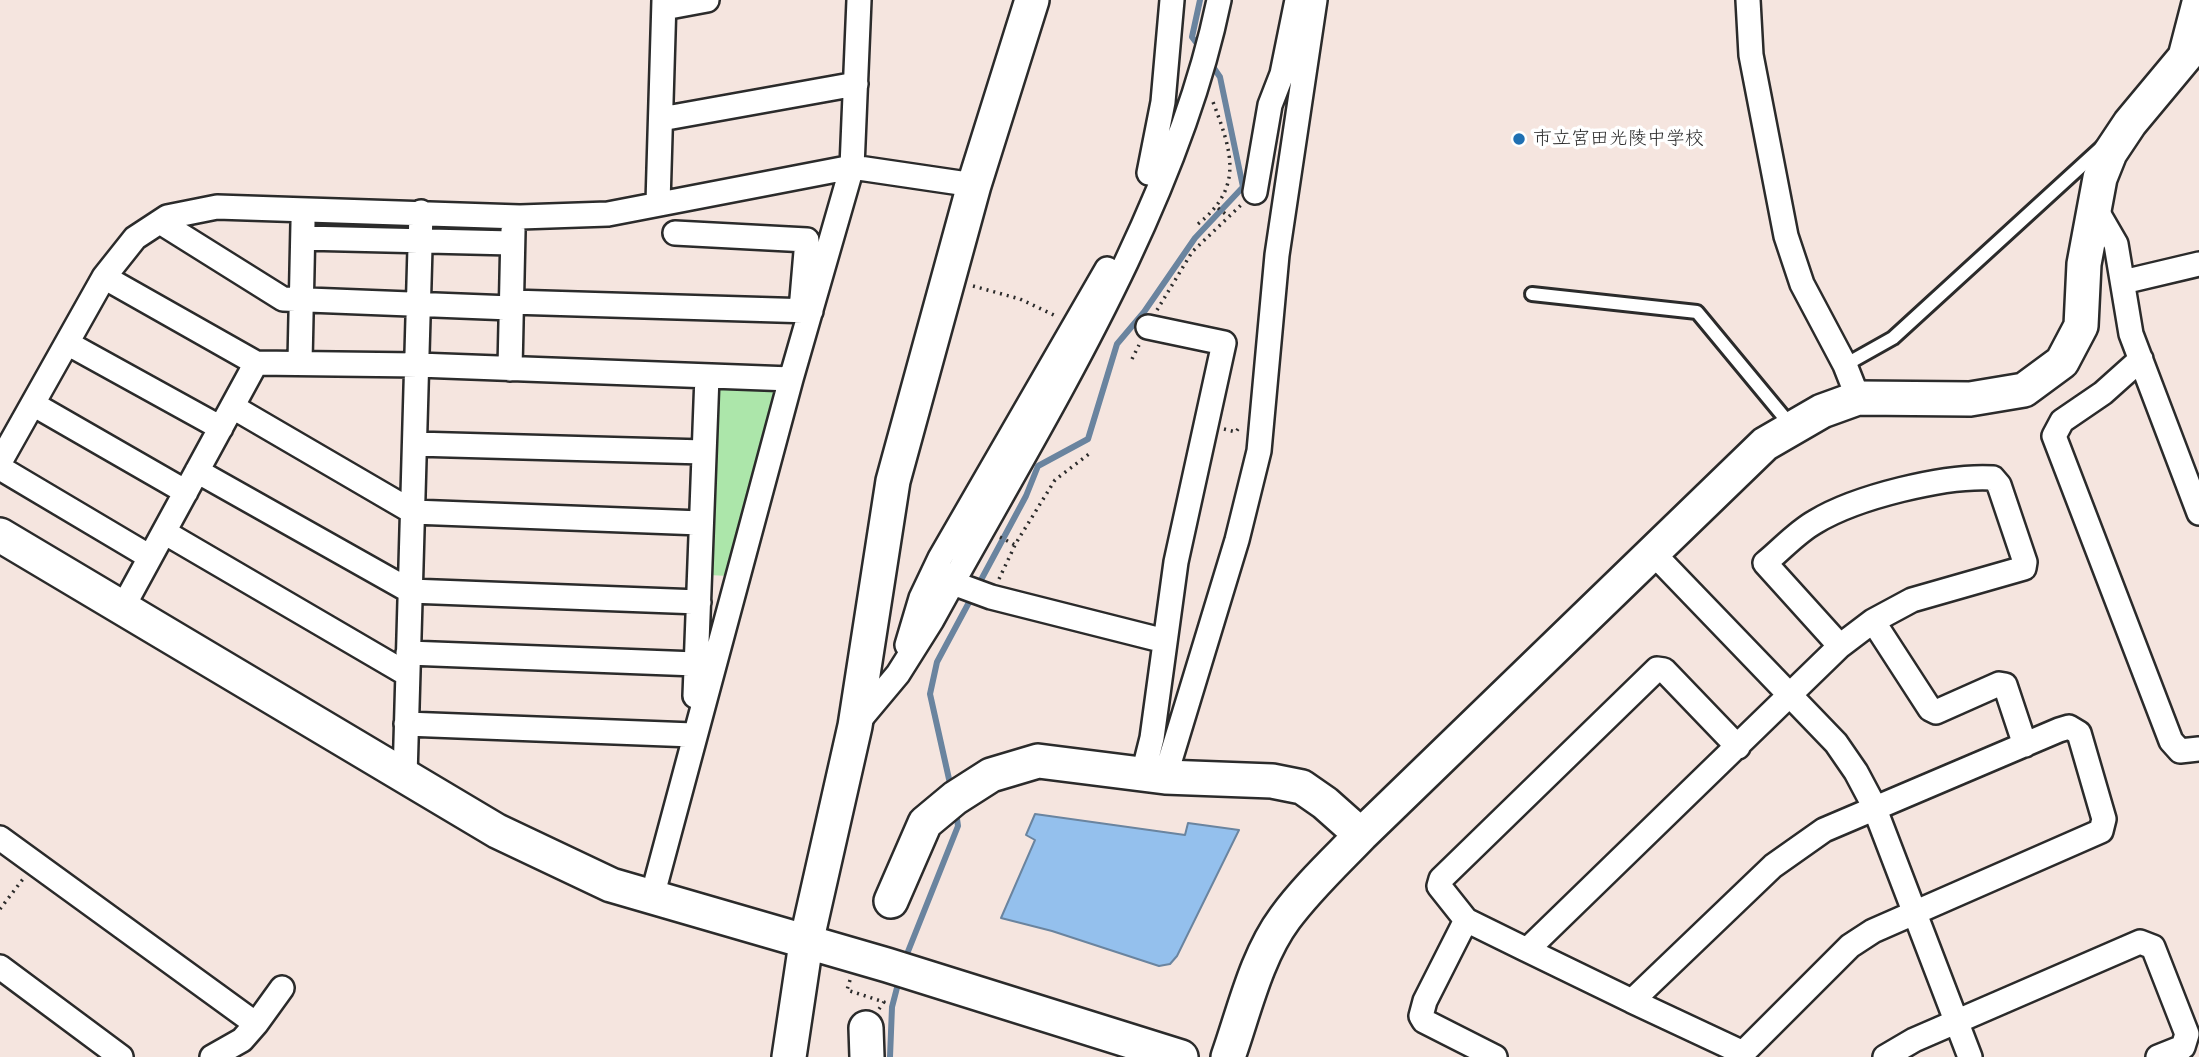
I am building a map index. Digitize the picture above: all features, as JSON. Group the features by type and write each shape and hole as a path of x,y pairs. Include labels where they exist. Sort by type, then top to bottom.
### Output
{"street":[{"path":"658,203 664,4 707,0"},
{"path":"652,897 693,734 791,379 806,311 852,167 859,0"},
{"path":"789,1057 806,943 855,726 893,481 974,185 1031,0"},
{"path":"898,674 921,598 940,558 1113,258 1148,177 1163,102 1172,0"},
{"path":"855,726 898,674 953,583 1134,247 1183,121 1219,0"},
{"path":"1255,192 1270,105 1282,74 1297,0"},
{"path":"1154,775 1237,540 1259,451 1277,255 1315,0"},
{"path":"1748,0 1751,55 1786,236 1802,284 1845,365 1858,398"},
{"path":"1228,1057 1269,944 1284,919 1361,835 1765,444 1822,411 1858,398 1970,399 2024,390 2062,362 2081,326 2084,264 2094,206 2110,153 2125,130 2185,57 2195,29 2199,3"},
{"path":"661,119 856,84"},
{"path":"0,462 104,277 135,238 167,217 217,207 513,217 608,214 852,167 974,185"},
{"path":"2094,206 2116,244 2131,334 2199,513"},
{"path":"300,362 304,209"},
{"path":"405,778 421,212"},
{"path":"510,369 513,217"},
{"path":"159,222 283,299 806,311"},
{"path":"675,233 807,240 806,311"},
{"path":"303,238 512,243"},
{"path":"2123,282 2199,264"},
{"path":"104,277 256,363 418,365 791,379"},
{"path":"1148,327 1224,343 1176,562 1152,738 1154,775"},
{"path":"67,343 221,428"},
{"path":"2141,359 2103,393 2062,421 2054,436 2171,741 2180,751 2199,749"},
{"path":"122,607 256,363"},
{"path":"693,734 707,376"},
{"path":"33,404 186,492"},
{"path":"233,407 413,512 702,523"},
{"path":"415,444 704,452"},
{"path":"0,468 150,557"},
{"path":"197,471 410,592 699,602"},
{"path":"1527,950 1840,646 1873,621 1912,600 2024,568 2025,562 1999,485 1993,478 1893,491 1850,504 1813,522 1765,563 1840,646"},
{"path":"164,532 408,664 696,664"},
{"path":"0,535 405,778 497,831 570,867 611,885 857,957 1181,1057"},
{"path":"1653,553 1836,743 1856,772 1875,809 1970,1057"},
{"path":"953,583 991,597 1165,641"},
{"path":"1873,621 1930,709 1936,712 1999,684 2005,685 2025,745"},
{"path":"1632,1001 1773,866 1824,830 2059,730 2075,728 2104,819 2101,831 1873,930 1850,946 1746,1055 1632,1001 1466,920 1439,886 1441,878 1657,669 1664,670 1738,747"},
{"path":"406,723 693,734"},
{"path":"891,901 925,823 955,798 991,775 1038,761 1154,775 1272,781 1301,787 1325,803 1361,835"},
{"path":"0,838 256,1024"},
{"path":"1466,920 1425,1001 1421,1016 1424,1021 1495,1057"},
{"path":"1890,1056 2132,945 2147,943 2153,947 2187,1034 2183,1047 2158,1057"},
{"path":"0,967 121,1057"},
{"path":"212,1057 242,1040 282,988"}],"lane":[{"path":"1845,365 1893,338 2089,157 2125,130"},
{"path":"1532,294 1698,312 1793,428"}],"path":[{"path":"1198,224 1218,208 1230,182 1229,155 1200,69"},
{"path":"1132,359 1192,252 1255,192"},
{"path":"1218,208 1228,216"},
{"path":"948,279 1020,299 1074,325"},
{"path":"1205,422 1236,432 1242,417"},
{"path":"991,597 1016,543 1055,480 1089,454"},
{"path":"0,909 34,863"},
{"path":"857,957 847,990 884,1002 866,1042"}],"green space":[{"path":"717,387 778,390 729,576 708,575"}],"water":[{"path":"1035,814 1185,835 1188,823 1239,830 1177,956 1170,964 1159,966 1052,931 1001,918 1035,840 1026,835"}],"waterway":[{"path":"1200,0 1192,37 1201,49"},
{"path":"951,788 930,694 937,662 1026,496 1038,466 1088,439 1117,344 1144,312 1195,238 1243,187 1220,77 1209,61"},
{"path":"905,959 958,826 956,812"},
{"path":"890,1057 892,1007 899,980"}],"place":[{"name":"市立宮田光陵中学校","path":"1519,139"}]}
